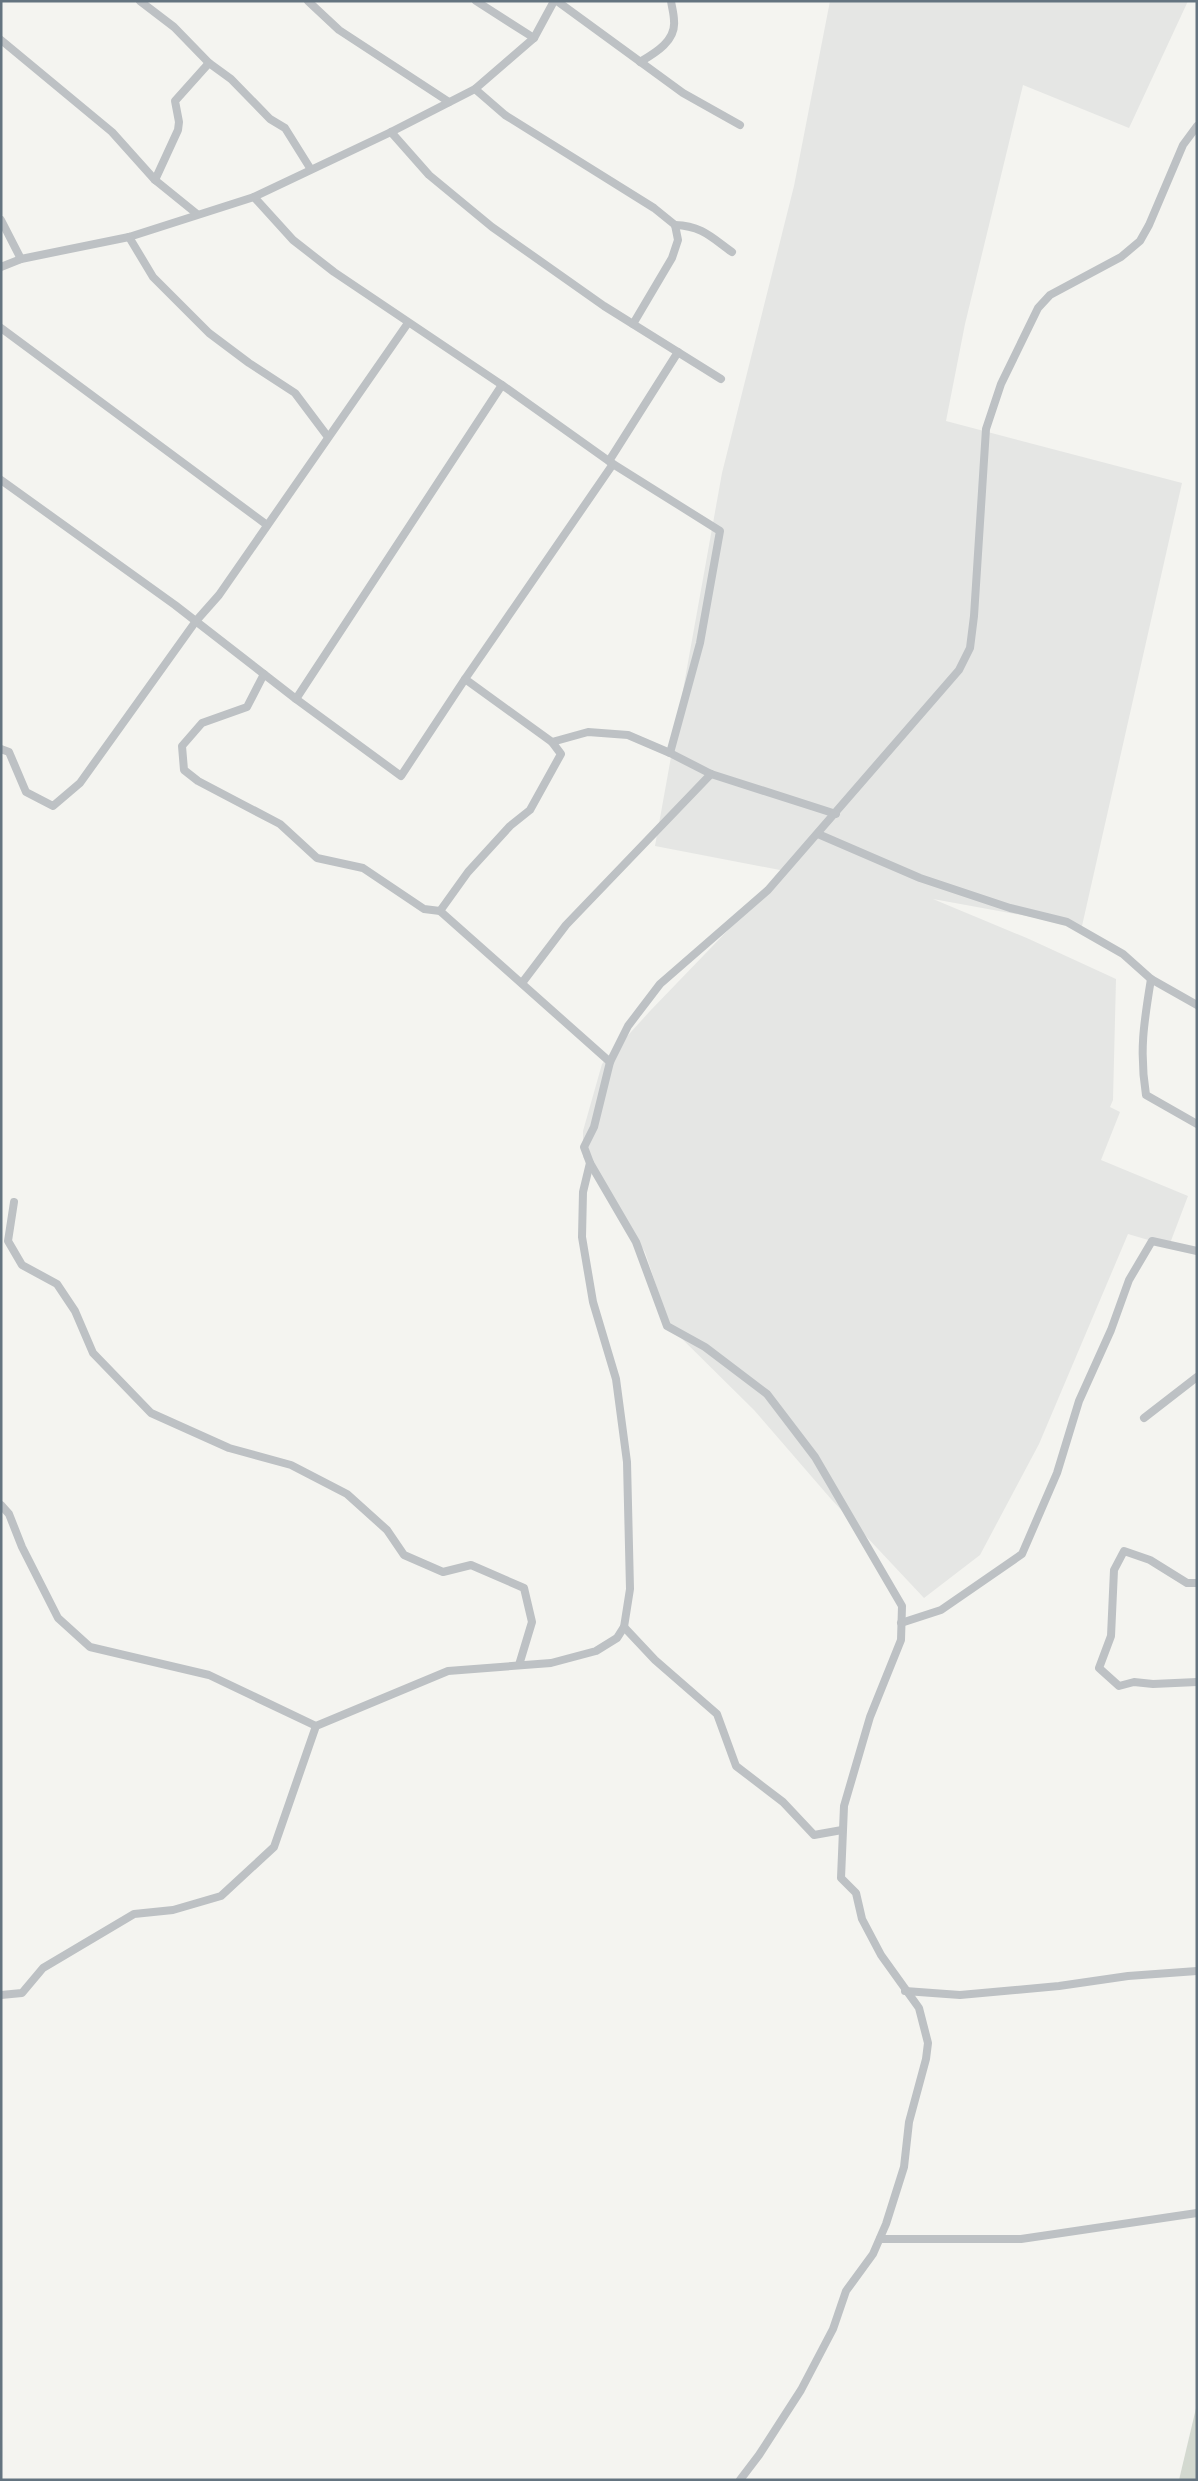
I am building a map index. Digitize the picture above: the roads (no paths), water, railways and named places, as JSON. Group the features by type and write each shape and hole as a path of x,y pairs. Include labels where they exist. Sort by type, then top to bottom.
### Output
{"street":[{"path":"140,1 174,27 208,63 231,78 270,119 285,128 310,168"},
{"path":"308,1 339,30 449,102"},
{"path":"476,1 534,38"},
{"path":"1,267 21,259 129,238 197,214 254,197 310,168 391,132 475,89 534,38 556,1 683,93 740,125"},
{"path":"640,62 659,51 672,33 675,23 671,1"},
{"path":"1,40 112,132 155,180 197,214"},
{"path":"155,180 178,130 179,122 174,101 208,63"},
{"path":"475,89 506,115 627,191 675,225 693,226 705,231 732,252"},
{"path":"740,2480 769,2440 801,2390 833,2328 846,2291 873,2254 880,2239 904,2167 910,2122 922,2078 928,2043 919,2008 881,1955 862,1919 856,1893 841,1878 844,1806 850,1779 870,1717 891,1670 901,1640 902,1606 815,1457 767,1394 705,1347 667,1326 636,1242 590,1163 584,1146 594,1127 610,1062 628,1026 660,984 768,890 944,688 966,658 974,616 986,429 1001,384 1038,308 1050,295 1121,257 1140,241 1149,225 1183,145 1197,126"},
{"path":"391,132 429,175 492,227 633,324 721,379"},
{"path":"254,197 293,240 334,272 502,385 611,462 720,531 700,643 670,753"},
{"path":"1,220 21,259"},
{"path":"633,324 672,258 678,240 675,225"},
{"path":"129,238 153,276 174,298 209,333 249,363 295,393 328,437"},
{"path":"1,749 9,752 26,792 53,806 80,783 196,621 219,595 408,323"},
{"path":"1,328 267,525"},
{"path":"1,480 196,621 296,699 401,776 611,462 678,352"},
{"path":"296,699 502,385"},
{"path":"264,674 247,707 202,723 182,746 184,770 198,780 280,824 317,858 363,868 424,909 440,911 610,1062"},
{"path":"440,911 468,872 504,832 530,810 561,754 552,742 465,679"},
{"path":"552,742 588,732 628,735 670,753 711,774 836,814"},
{"path":"522,983 566,925 711,774"},
{"path":"818,834 920,878 1010,908 1067,922 1123,954 1151,979 1197,1005"},
{"path":"1151,979 1144,1025 1141,1064 1146,1095 1197,1124"},
{"path":"1,1505 10,1514 22,1547 58,1618 90,1647 209,1675 316,1726 448,1671 551,1663 596,1651 617,1638 624,1627 630,1589 627,1462 616,1380 593,1302 582,1237 583,1192 590,1163"},
{"path":"14,1202 8,1241 22,1265 56,1284 76,1312 93,1353 151,1413 229,1448 291,1465 347,1494 387,1530 404,1555 443,1572 471,1565 524,1588 532,1622 519,1665"},
{"path":"901,1623 941,1610 1022,1554 1057,1473 1079,1401 1111,1330 1134,1272 1152,1241 1197,1251"},
{"path":"1144,1418 1197,1377"},
{"path":"1197,1583 1187,1583 1150,1560 1124,1551 1114,1570 1111,1636 1100,1668 1119,1686 1134,1682 1154,1684 1197,1682"},
{"path":"624,1627 655,1660 717,1714 736,1766 783,1802 814,1834 842,1830"},
{"path":"1,1995 22,1993 43,1968 134,1914 173,1910 221,1896 274,1847 316,1726"},
{"path":"905,1991 960,1995 1060,1986 1128,1976 1197,1971"},
{"path":"880,2239 1020,2238 1197,2213"}]}
